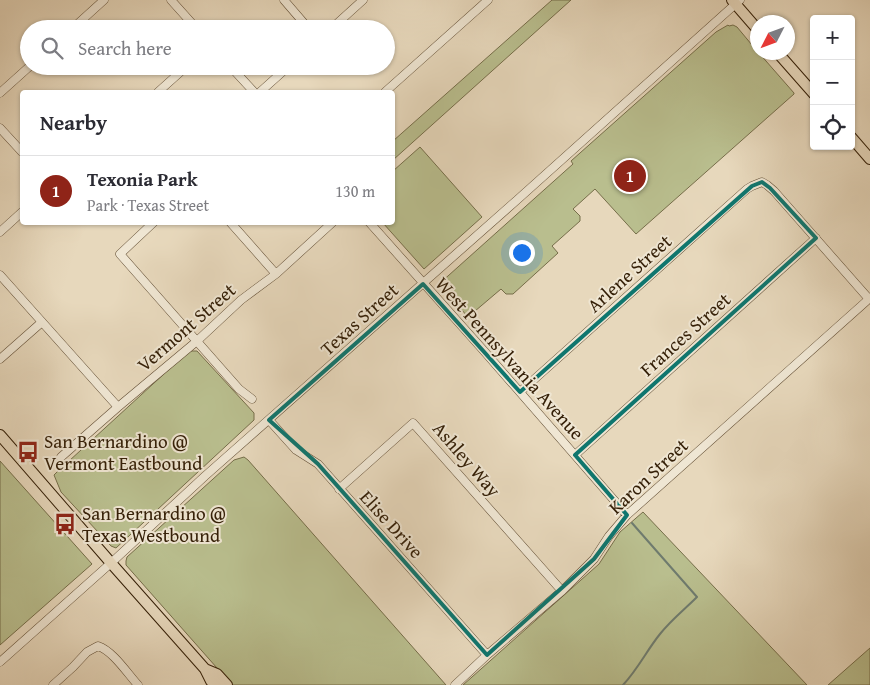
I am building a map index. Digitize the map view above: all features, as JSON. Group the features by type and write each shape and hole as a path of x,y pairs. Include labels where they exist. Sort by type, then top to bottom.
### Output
{"main road":[{"path":"736,1 750,19"},
{"path":"784,60 810,89"},
{"path":"855,142 870,159"},
{"path":"0,435 205,669 215,685"},
{"path":"205,669 217,674 227,685"}],"street":[{"path":"82,20 104,0"},
{"path":"171,0 188,20"},
{"path":"284,0 301,20"},
{"path":"341,20 363,0"},
{"path":"387,90 488,0"},
{"name":"Texas Street","path":"0,662 736,1"},
{"path":"0,93 20,75"},
{"path":"160,90 177,75"},
{"path":"238,75 252,90"},
{"path":"262,90 279,75"},
{"path":"0,128 20,150"},
{"name":"Arlene Street","path":"520,392 752,186 762,182 770,188 816,238"},
{"path":"0,232 20,214"},
{"path":"151,225 120,254 196,341 239,388 252,399"},
{"path":"233,225 276,274"},
{"name":"Vermont Street","path":"61,457 241,300 276,274 330,225"},
{"name":"West Pennsylvania Avenue","path":"372,225 627,515"},
{"path":"816,238 869,298"},
{"name":"Frances Street","path":"575,455 816,238"},
{"path":"0,275 118,407"},
{"name":"Karon Street","path":"455,685 562,591 594,559 609,536 627,515 869,298"},
{"path":"0,359 42,322"},
{"name":"Elise Drive","path":"270,420 292,446 318,464 487,656"},
{"name":"Ashley Way","path":"339,489 413,423 562,591"},
{"path":"53,685 87,652 98,646 110,653 138,685"}],"highlighted area":[{"path":"762,182 770,188 816,238 575,455 627,515 594,559 487,655 318,464 269,420 423,284 520,392 752,186"}],"green space":[{"path":"552,0 571,0 395,158 395,139"},
{"path":"728,25 737,27 750,43 750,60 765,60 794,94 636,234 595,189 573,209 580,216 580,221 552,246 558,253 513,294 506,294 501,289 468,317 439,284 573,164 571,161 716,32"},
{"path":"420,147 482,217 424,269 385,225 395,225 395,169"},
{"path":"189,351 197,351 254,413 254,420 116,548 111,546 61,492 54,475"},
{"path":"244,457 446,685 232,685 126,565 126,561 127,557 234,460"},
{"path":"0,461 92,564 0,645"},
{"path":"643,512 807,685 463,685 599,564 620,532"},
{"path":"870,648 870,685 828,685"}],"waterway":[{"path":"623,685 664,629 697,597 632,523"}],"place":[{"name":"Texonia Park","path":"630,176"},
{"name":"San Bernardino @ Vermont Eastbound","path":"28,452"},
{"name":"San Bernardino @ Texas Westbound","path":"65,524"}]}
